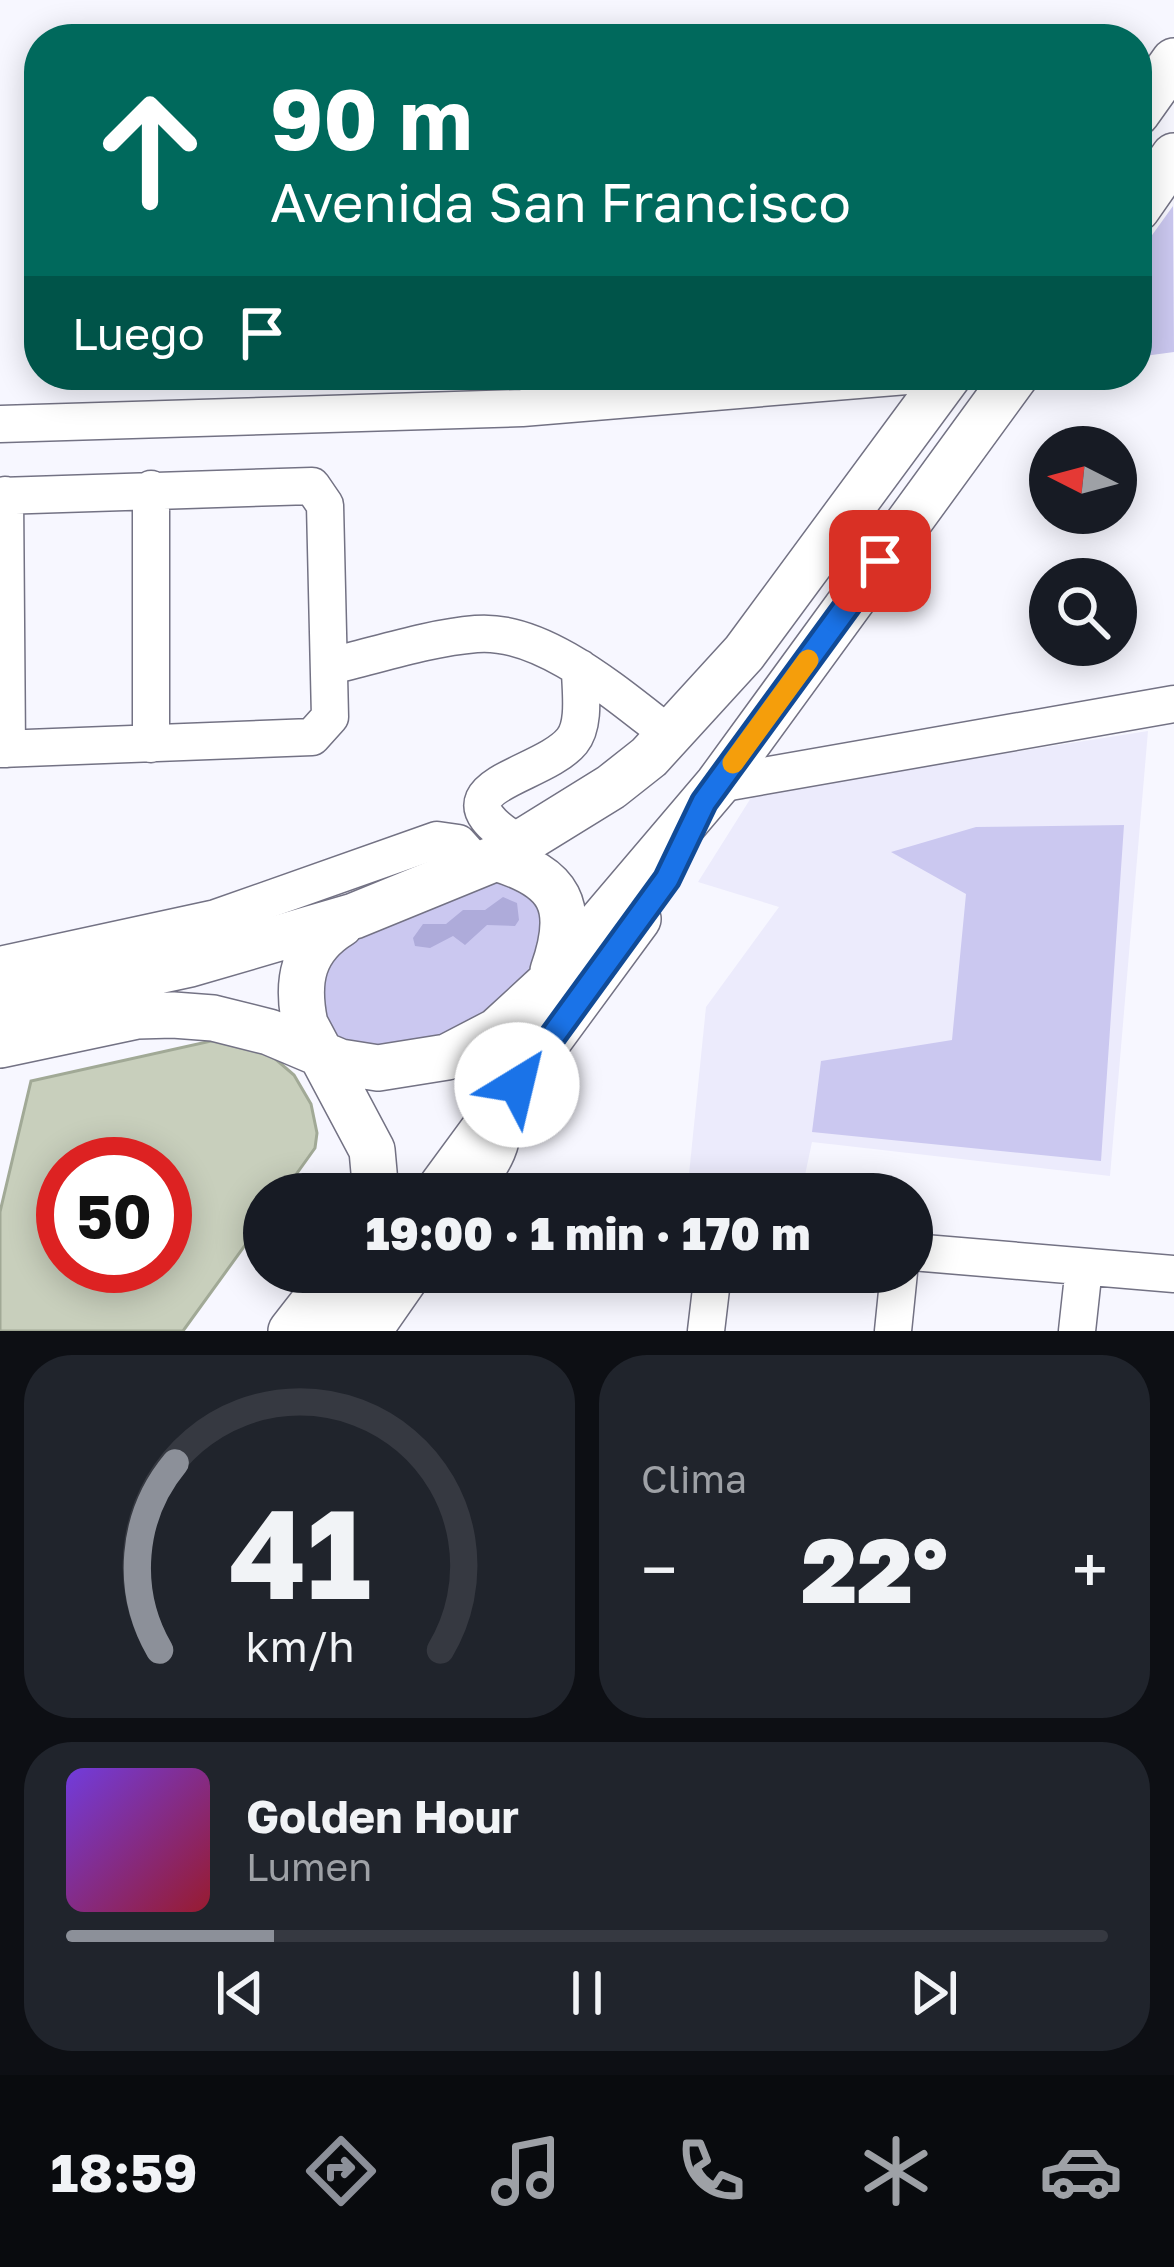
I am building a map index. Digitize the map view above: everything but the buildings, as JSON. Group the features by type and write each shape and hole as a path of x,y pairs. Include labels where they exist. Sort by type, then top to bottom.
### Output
{"main road":[{"path":"1152,92 1174,61"},
{"path":"0,1005 259,946 354,916 497,854 611,787 670,735 744,653 938,390"},
{"path":"0,1046 137,1016 173,1015 214,1018 269,1032 320,1055 377,1068 447,1058 497,1031 548,984 632,880 711,793 1005,390"},
{"path":"452,1173 667,879 711,793"},
{"path":"497,854 548,879 560,900 562,937 507,1098"},
{"path":"354,916 310,949 300,980 305,1024 372,1150 374,1173"},
{"path":"291,1331 321,1293"},
{"path":"335,1331 363,1293"}],"street":[{"path":"0,424 522,408 739,390"},
{"path":"300,483 321,494 330,717 312,737 4,749 2,495 151,489 300,483"},
{"path":"151,489 151,744"},
{"path":"331,666 478,634 513,638 580,668 670,735"},
{"path":"497,854 483,804 498,785 570,745 578,731 580,668"},
{"path":"711,793 1174,704"},
{"path":"0,965 216,919 437,840 497,854"},
{"path":"259,946 305,887"},
{"path":"483,1173 496,1153 507,1098"},
{"path":"933,1254 1174,1274"},
{"path":"1077,1331 1084,1267"},
{"path":"374,1331 401,1293"},
{"path":"706,1331 711,1293"},
{"path":"893,1331 897,1293"}],"shaded area":[{"path":"1173,206 1174,352 1152,355 1152,235"},
{"path":"1148,731 1110,1176 812,1142 805,1173 689,1173 706,1007 779,907 698,882 754,793"},
{"path":"1124,825 1101,1161 812,1132 821,1061 952,1040 966,894 891,852 976,827"},
{"path":"502,879 544,898 548,948 513,1003 434,1051 344,1046 322,1012 321,982 337,957 400,917"},
{"path":"503,897 517,903 515,926 487,925 465,945 453,936 430,948 415,946 413,938 423,924 446,924 463,910 485,910"}],"slow traffic":[{"path":"733,763 808,660"}],"route":[{"path":"517,1085 667,879 704,802 880,561"}]}
